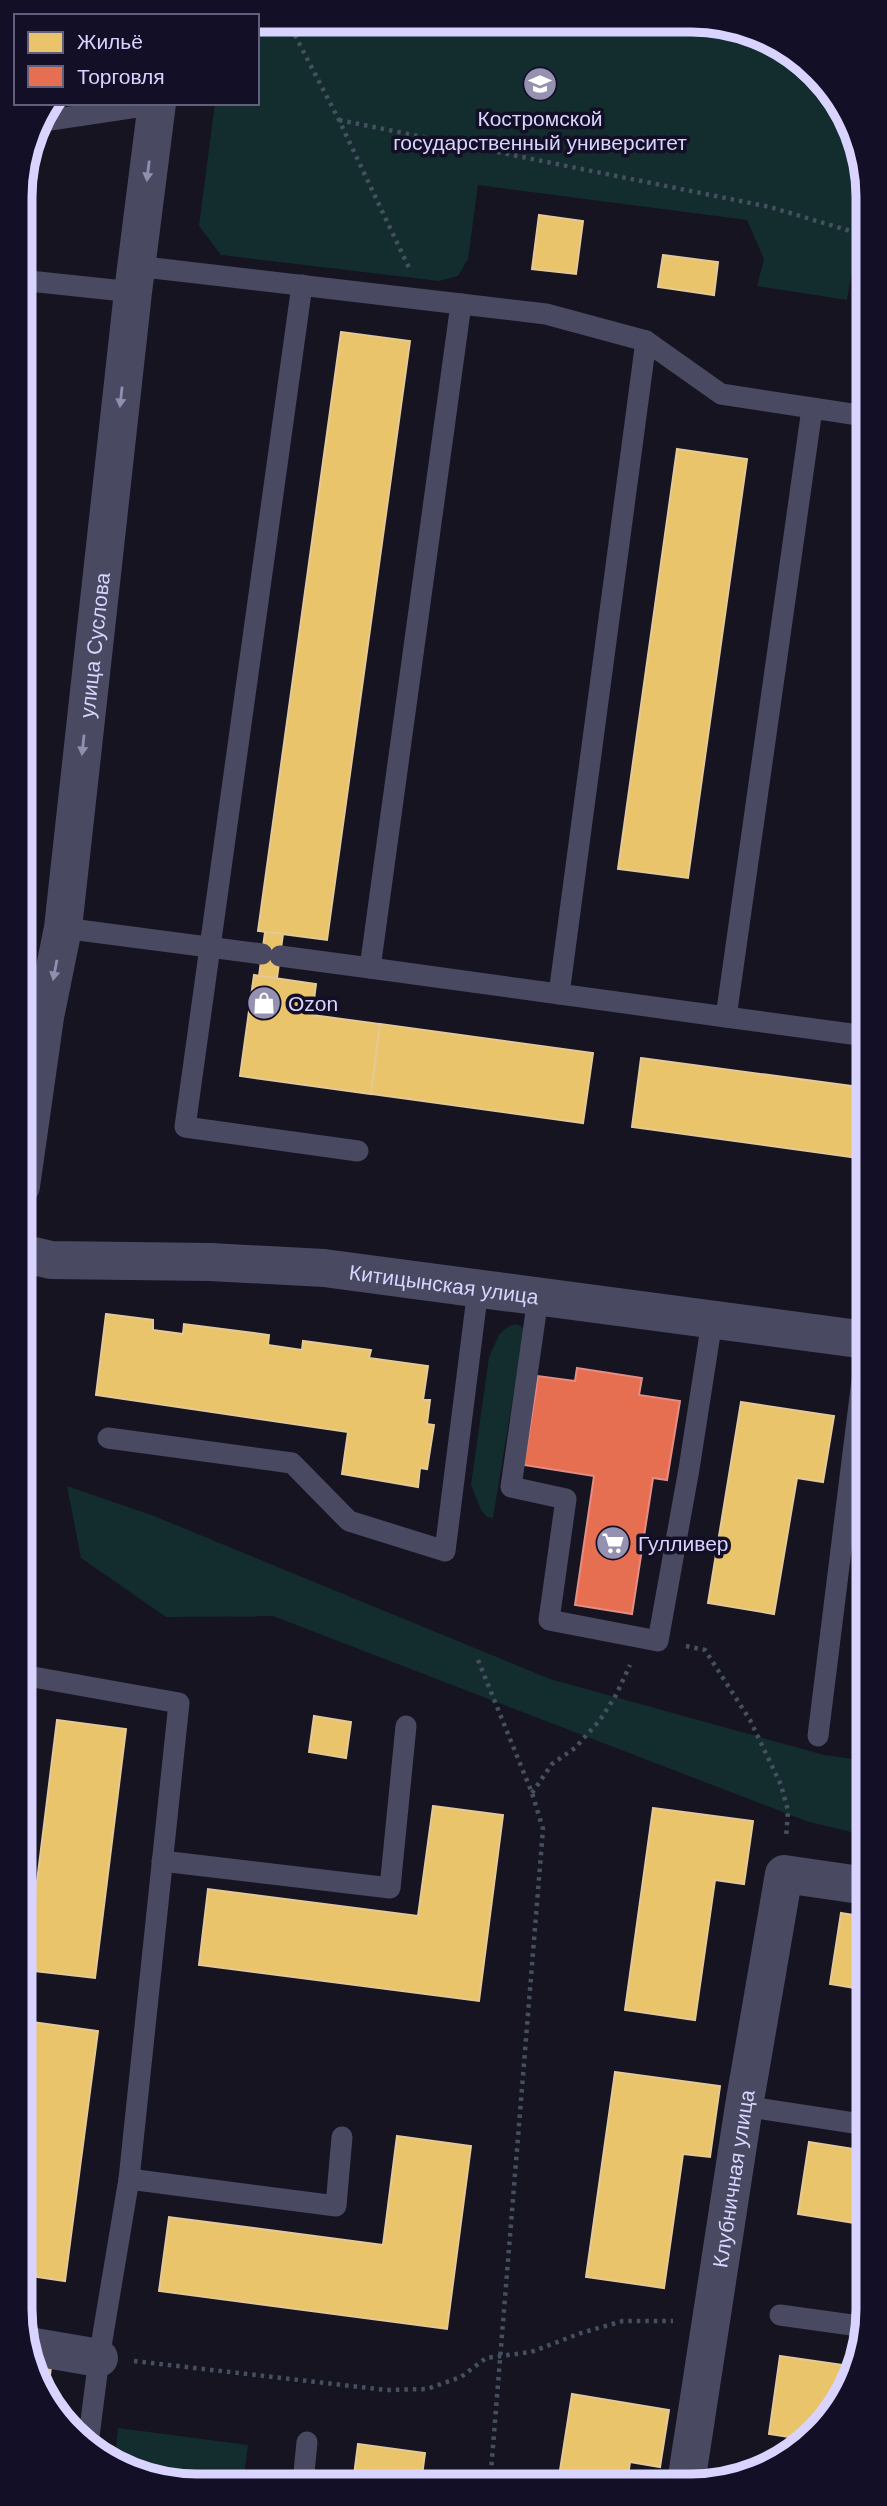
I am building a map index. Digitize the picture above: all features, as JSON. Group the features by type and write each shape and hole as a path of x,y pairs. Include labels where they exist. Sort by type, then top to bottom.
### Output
{"street":[{"name":"улица Суслова","path":"33,1015 63,928 134,279 157,105"},
{"name":"Китицынская улица","path":"32,1256 51,1260 210,1262 324,1268 855,1339"},
{"path":"784,1874 855,1884"},
{"name":"Клубничная улица","path":"688,2474 744,2106 784,1874"},
{"path":"36,2347 99,2358"}],"lane":[{"path":"50,119 150,105"},
{"path":"32,280 134,279 302,285 546,314 646,341 721,394 856,415"},
{"path":"302,285 185,1127 358,1151"},
{"path":"370,968 461,304"},
{"path":"559,994 646,341"},
{"path":"726,1017 812,409"},
{"path":"63,928 856,1035"},
{"path":"108,1437 292,1463 349,1521 445,1551 478,1289"},
{"path":"538,1298 511,1487 566,1499 549,1620 658,1641 690,1469 712,1321"},
{"path":"818,1736 855,1459"},
{"path":"32,1677 180,1703 129,2179 89,2434"},
{"path":"162,1861 390,1888 406,1727"},
{"path":"744,2106 855,2123"},
{"path":"129,2179 336,2206 342,2137"},
{"path":"780,2315 854,2325"},
{"path":"304,2474 307,2442"}],"path":[{"path":"294,32 424,300"},
{"path":"339,120 770,207 856,232"},
{"path":"532,1793 552,1764 575,1748 600,1720 616,1695 635,1652 658,1641 705,1650 750,1720 782,1785 788,1811 784,1874"},
{"path":"478,1660 532,1793 543,1829 492,2474"},
{"path":"99,2358 386,2390 427,2389 461,2377 486,2358 531,2352 623,2321 674,2321 710,2325"}],"green space":[{"path":"259,32 701,32 744,40 782,59 807,80 828,105 847,143 856,196 856,247 847,300 757,286 764,259 747,220 478,185 468,259 458,276 439,281 221,255 199,226 215,105 259,105"},
{"path":"515,1324 524,1330 493,1518 487,1517 481,1510 471,1485 489,1357 499,1335"},
{"path":"67,1486 154,1516 550,1679 824,1755 855,1759 855,1833 806,1821 273,1616 166,1617 81,1558"},
{"path":"118,2428 248,2445 244,2474 186,2474 164,2471 133,2462 116,2453"}],"building: Жильё":[{"path":"539,215 583,221 576,274 532,269"},
{"path":"663,255 718,262 714,295 658,287"},
{"path":"341,332 410,341 327,940 258,931"},
{"path":"677,449 747,459 688,878 618,869"},
{"path":"265,932 283,934 277,978 259,976"},
{"path":"254,975 316,984 312,1015 380,1024 371,1094 240,1076"},
{"path":"380,1024 593,1053 583,1123 371,1094"},
{"path":"641,1058 856,1087 856,1158 632,1127"},
{"path":"106,1314 153,1320 153,1330 183,1334 184,1324 269,1335 268,1345 302,1350 303,1341 371,1350 369,1358 428,1366 423,1400 430,1400 427,1424 434,1425 427,1469 420,1468 418,1487 342,1474 348,1432 96,1395"},
{"path":"741,1402 834,1416 823,1482 797,1478 774,1614 708,1603"},
{"path":"314,1716 351,1722 346,1758 309,1752"},
{"path":"57,1720 126,1729 95,1978 32,1971 32,1922"},
{"path":"433,1806 503,1815 479,2001 199,1965 208,1889 418,1916"},
{"path":"653,1808 753,1821 744,1884 715,1880 695,2020 625,2010"},
{"path":"841,1913 855,1915 855,1988 830,1984"},
{"path":"32,2022 98,2031 65,2281 32,2276"},
{"path":"615,2072 720,2086 710,2157 683,2154 664,2288 586,2277"},
{"path":"397,2136 471,2146 447,2329 159,2291 169,2217 383,2245"},
{"path":"809,2142 855,2149 855,2223 798,2214"},
{"path":"780,2356 846,2365 828,2401 799,2434 794,2438 769,2434"},
{"path":"41,2366 51,2367 49,2384"},
{"path":"572,2394 669,2410 660,2467 630,2462 628,2474 559,2474"},
{"path":"358,2444 425,2453 422,2474 354,2474"}],"building: Торговля":[{"name":"Гулливер","path":"577,1368 642,1378 639,1395 680,1401 667,1480 653,1478 632,1614 575,1605 594,1476 524,1465 538,1376 575,1381"}],"place":[{"name":"Костромской государственный университет","path":"540,84"},
{"name":"Ozon","path":"264,1003"},
{"name":"Гулливер","path":"613,1543"}]}
